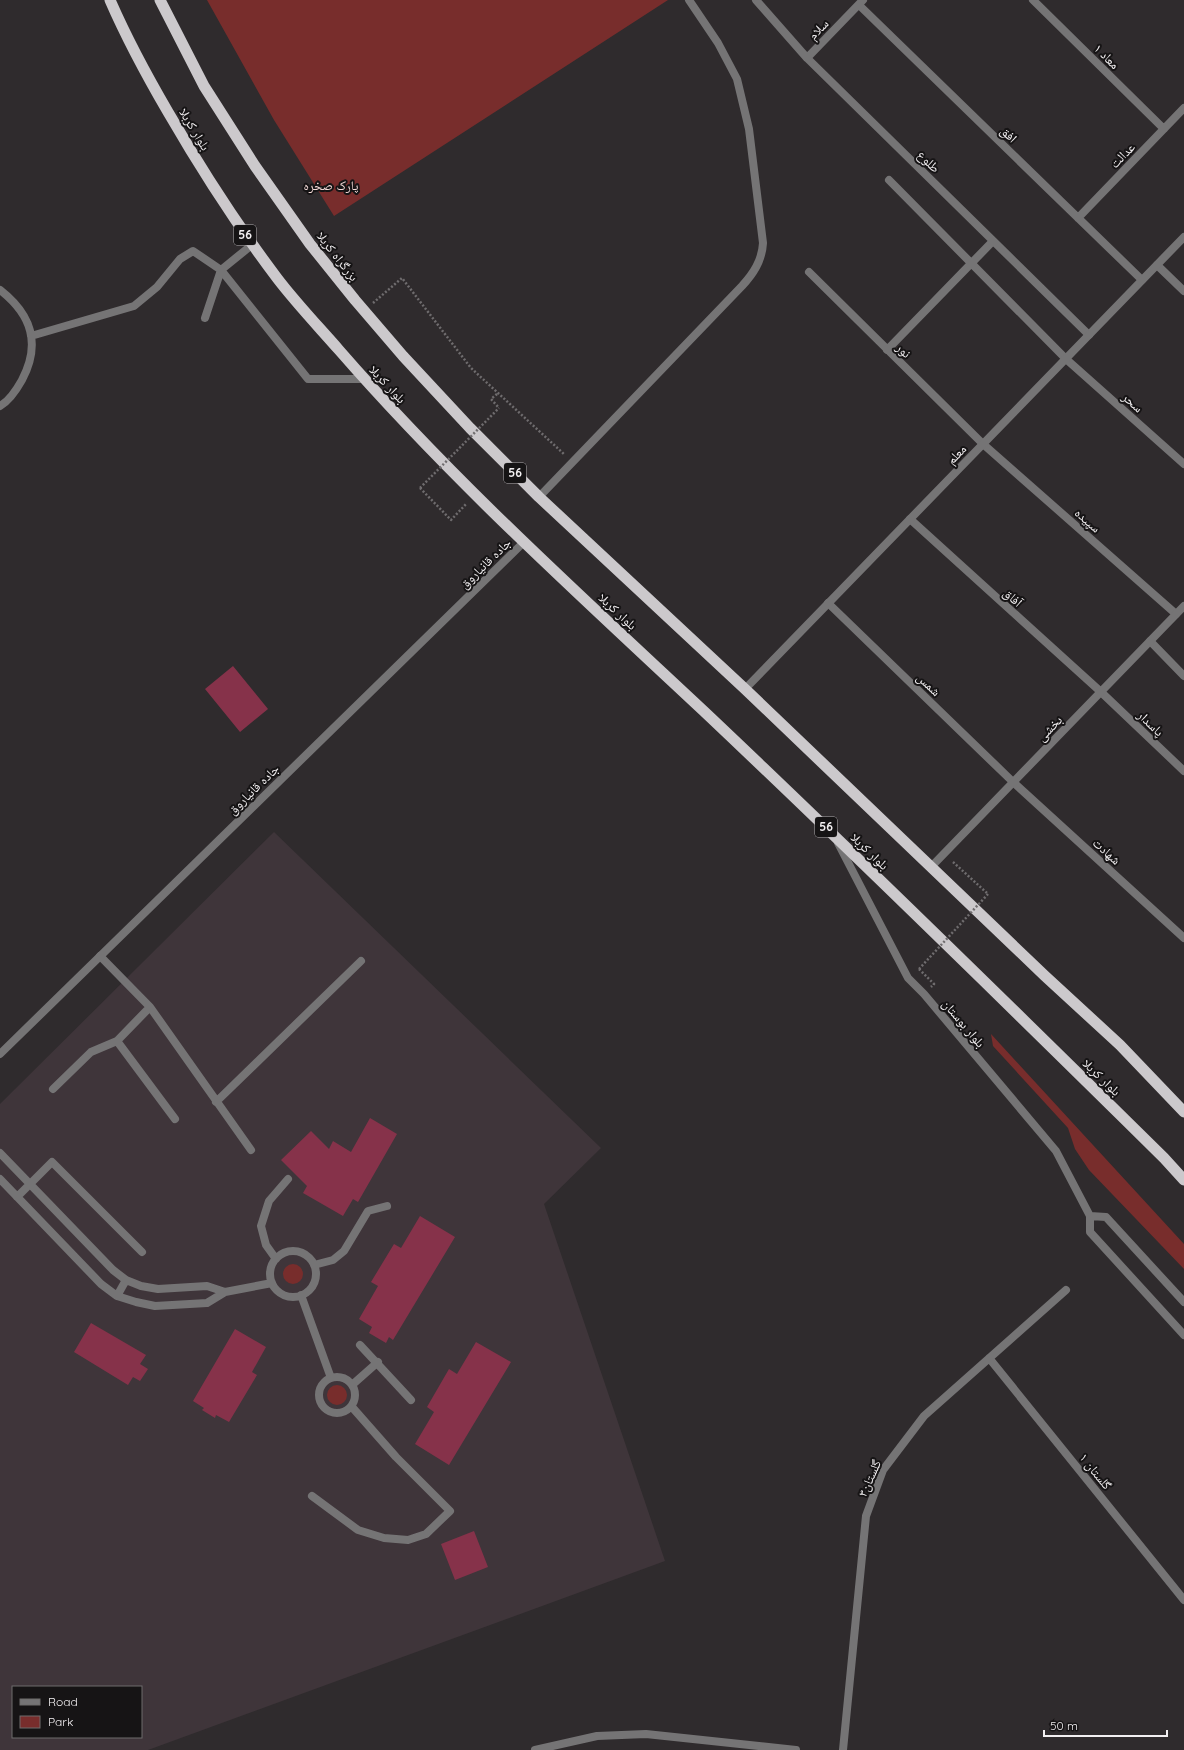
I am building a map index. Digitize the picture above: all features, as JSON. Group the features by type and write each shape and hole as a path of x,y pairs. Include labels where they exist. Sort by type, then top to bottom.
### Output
{"highway":[{"name":"بلوار کربلا","path":"110,0 121,26 189,148 252,244 279,281 364,379 415,434 524,542 834,835 1164,1158 1184,1180"},
{"name":"بزرگراه کربلا","path":"160,0 204,86 255,166 310,244 364,311 403,356 470,428 539,497"},
{"name":"56","path":"539,497 745,689 1120,1045 1184,1112"}],"street":[{"path":"539,497 752,275 763,250 749,129 736,79 718,43 689,0"},
{"name":"طلوع","path":"756,0 807,58 1089,335"},
{"name":"معاد ۱","path":"1033,0 1164,129"},
{"name":"سلام","path":"807,58 861,2"},
{"name":"افق","path":"861,2 1142,280"},
{"name":"عدالت","path":"1078,218 1184,108"},
{"name":"سحر","path":"889,180 1066,359 1184,464"},
{"name":"معلم","path":"745,689 1184,237"},
{"path":"887,350 993,241"},
{"path":"205,318 220,270 252,244"},
{"path":"31,336 134,306 157,287 180,259 193,251 220,270 308,379 364,379"},
{"path":"1157,265 1184,291"},
{"name":"نور","path":"809,272 983,444"},
{"path":"0,290 15,304 26,318 33,350 30,365 19,386 0,406"},
{"name":"سپیده","path":"983,444 1176,614"},
{"name":"آفاق","path":"910,519 1101,692"},
{"name":"جاده قانیاروق","path":"0,1054 524,542"},
{"name":"شمس","path":"828,604 1013,782"},
{"name":"بخشی","path":"931,867 1184,606"},
{"path":"1150,641 1184,676"},
{"name":"پاسدار","path":"1101,692 1184,771"},
{"name":"شهادت","path":"1013,782 1184,938"},
{"name":"بلوار بوستان","path":"834,835 908,978 924,994 1056,1151 1090,1216 1090,1232 1184,1335"},
{"path":"100,956 150,1008 250,1150"},
{"path":"216,1102 361,961"},
{"path":"53,1089 91,1052 117,1041 150,1008"},
{"path":"117,1041 175,1119"},
{"path":"0,1154 113,1270 126,1280 141,1286 158,1289 207,1286 225,1292"},
{"path":"17,1197 52,1162 142,1252"},
{"path":"0,1179 101,1284 117,1296 155,1306 207,1303 225,1292 272,1283"},
{"path":"276,1259 266,1245 261,1226 269,1201 288,1179"},
{"path":"314,1265 333,1260 344,1251 368,1211 387,1206"},
{"path":"1090,1216 1106,1217 1184,1302"},
{"path":"290,1251 300,1252 309,1257 314,1265 316,1276 313,1286 306,1293 287,1296 278,1291 272,1283 270,1273 273,1263 280,1255 290,1251"},
{"path":"117,1296 126,1280"},
{"name":"گلستان۳","path":"843,1750 866,1516 883,1470 924,1416 1066,1290"},
{"path":"301,1295 331,1378"},
{"path":"360,1345 378,1362 411,1400"},
{"name":"گلستان ۱","path":"989,1358 1184,1600"},
{"path":"352,1385 378,1362"},
{"path":"341,1377 349,1381 352,1385 355,1389 356,1398 352,1407 344,1413 334,1413 325,1409 320,1402 319,1392 323,1383 331,1378 341,1377"},
{"path":"312,1496 358,1530 384,1538 408,1540 426,1534 450,1511 396,1457 352,1407"},
{"path":"535,1750 597,1736 646,1734 796,1750"}],"path":[{"path":"364,311 402,278 456,351 471,368 497,394 566,456"},
{"path":"476,494 451,520 420,488 499,408 491,399 497,394"},
{"path":"934,984 919,969 988,894 944,853"}],"shaded area":[{"path":"274,832 601,1148 544,1204 665,1561 148,1750 0,1750 0,1104"}],"green space":[{"name":"پارک صخره","path":"207,0 668,0 334,216 274,120"},
{"path":"991,1034 1184,1244 1184,1269 1089,1170 1075,1149 1068,1128 993,1046"},
{"path":"293,1264 300,1267 303,1274 300,1281 293,1284 286,1281 283,1274 286,1267"},
{"path":"337,1385 344,1388 347,1395 344,1402 337,1405 330,1402 327,1395 330,1388"}],"building":[{"path":"233,666 268,709 240,732 205,689"},
{"path":"370,1118 397,1134 358,1202 353,1199 343,1216 303,1193 307,1186 281,1160 311,1131 329,1149 333,1141 351,1152"},
{"path":"420,1216 455,1237 393,1340 389,1337 386,1343 369,1333 372,1327 359,1319 378,1286 371,1282 394,1244 401,1248"},
{"path":"91,1323 146,1355 140,1364 148,1369 140,1381 133,1377 128,1385 74,1352"},
{"path":"235,1329 266,1347 252,1372 257,1375 229,1422 216,1415 215,1418 202,1410 204,1408 193,1401"},
{"path":"476,1342 511,1362 449,1465 415,1444 434,1412 427,1407 449,1369 457,1374"},
{"path":"474,1531 488,1567 455,1580 441,1544"}]}
